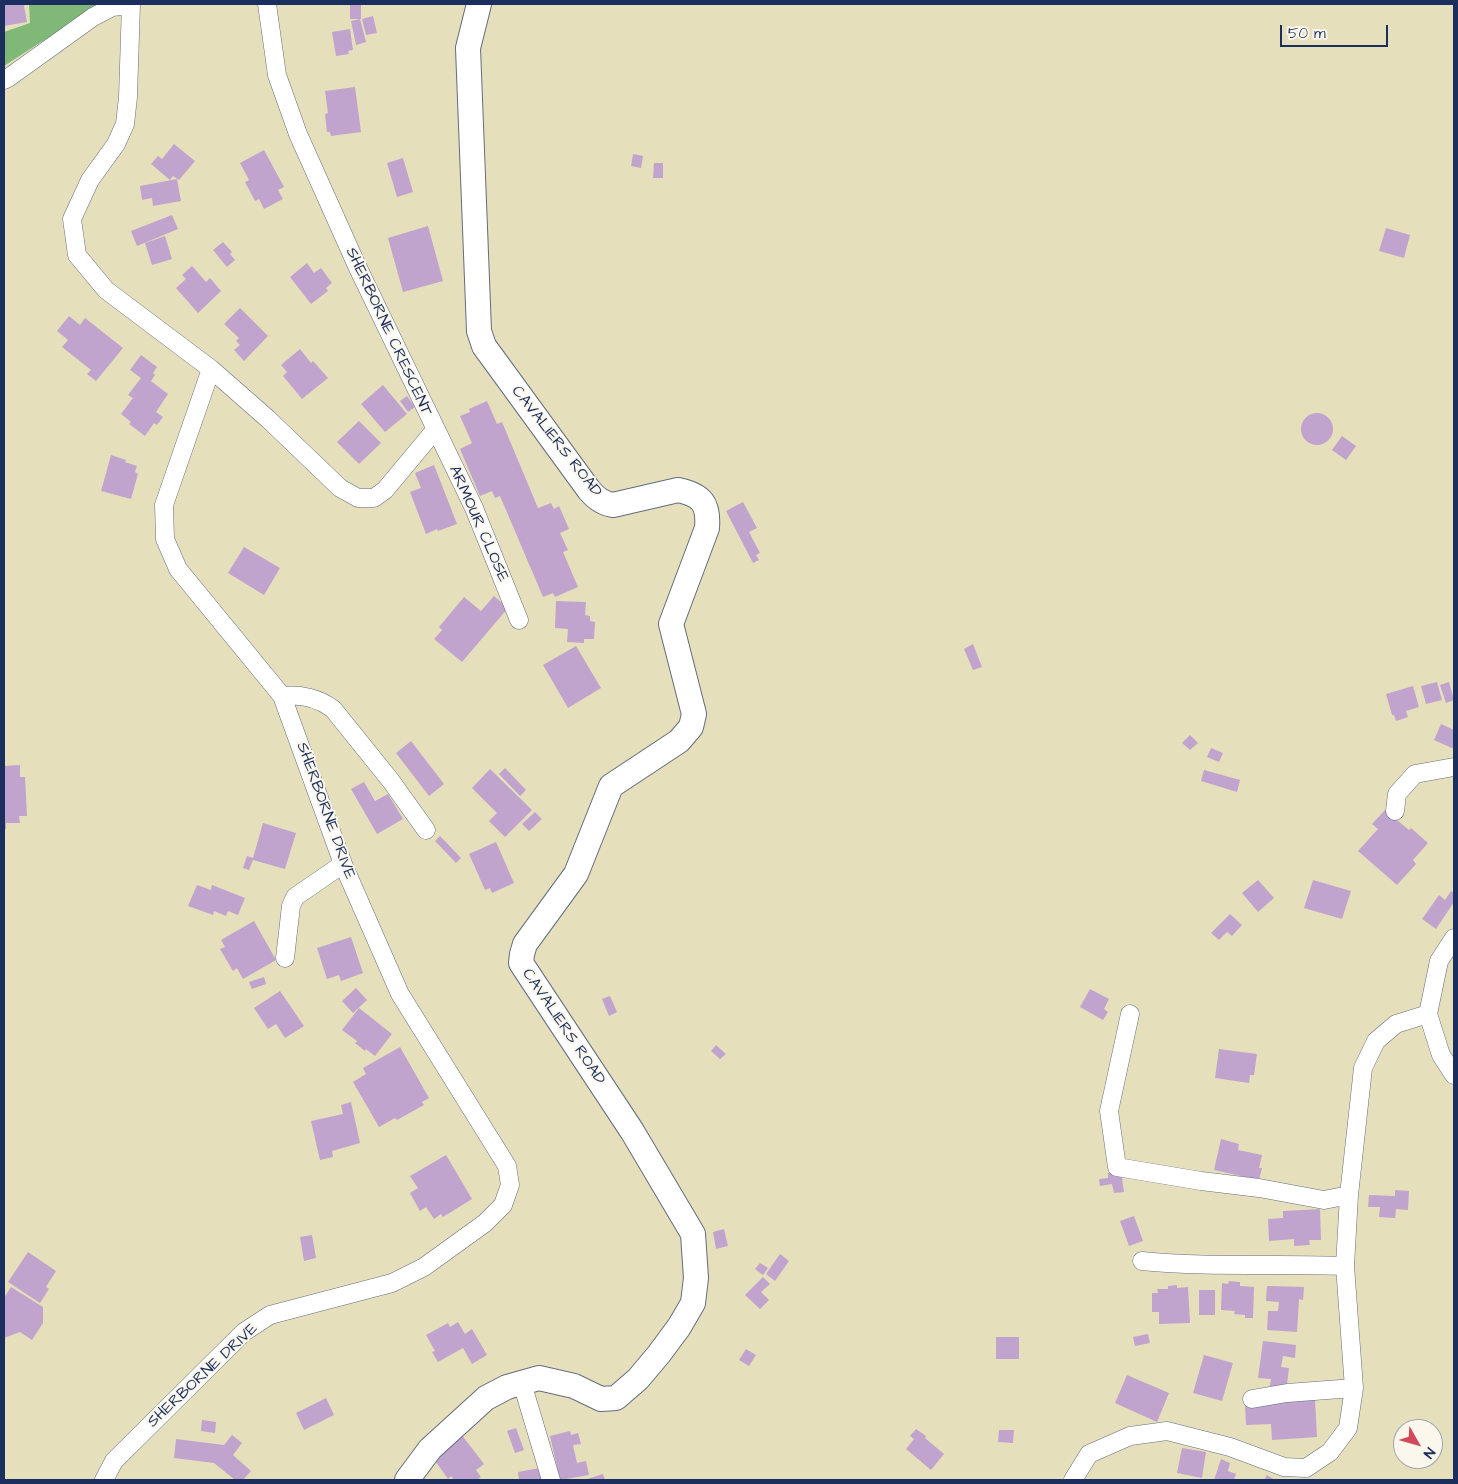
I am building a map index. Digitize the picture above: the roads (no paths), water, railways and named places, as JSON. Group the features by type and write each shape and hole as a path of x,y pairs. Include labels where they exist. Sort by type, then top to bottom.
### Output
{"main road":[{"name":"CAVALIERS ROAD","path":"407,1480 430,1449 486,1398 507,1387 539,1378 574,1386 601,1399 616,1398 638,1378 679,1327 693,1303 696,1278 693,1234 632,1131 522,963 522,954 525,944 576,874 611,786 679,741 691,727 694,714 671,624 707,528 708,512 698,498 688,492 678,490 613,505 597,499 484,346 479,331 468,48 479,4"}],"street":[{"path":"4,80 93,17 112,7 131,4 128,97 125,124 116,144 90,180 72,218 77,255 106,290 211,369"},
{"name":"SHERBORNE CRESCENT","path":"211,369 268,419 340,488 358,498 374,498 385,490 435,430 358,268 298,134 277,75 268,4"},
{"name":"SHERBORNE DRIVE","path":"104,1480 114,1461 244,1332 270,1315 392,1283 424,1268 484,1223 503,1205 510,1185 507,1166 400,994 343,864 282,696 178,569 165,539 164,505 211,369"},
{"name":"ARMOUR CLOSE","path":"435,430 474,508 519,620"},
{"path":"282,696 294,695 323,701 333,709 391,781 426,830"},
{"path":"1395,811 1397,794 1415,774 1454,767"},
{"path":"285,958 291,906 295,896 343,864"},
{"path":"1454,938 1439,961 1428,1014 1441,1055 1454,1075"},
{"path":"1130,1014 1108,1111 1117,1167 1259,1188 1324,1200 1350,1194"},
{"path":"1073,1480 1089,1454 1130,1436 1167,1431 1230,1446 1284,1467 1306,1468 1330,1452 1348,1428 1354,1388 1345,1266 1350,1194 1363,1068 1376,1041 1396,1024 1428,1014"},
{"path":"1142,1260 1165,1263 1345,1266"},
{"path":"522,1382 551,1480"},
{"path":"1252,1399 1287,1392 1354,1388"}]}
